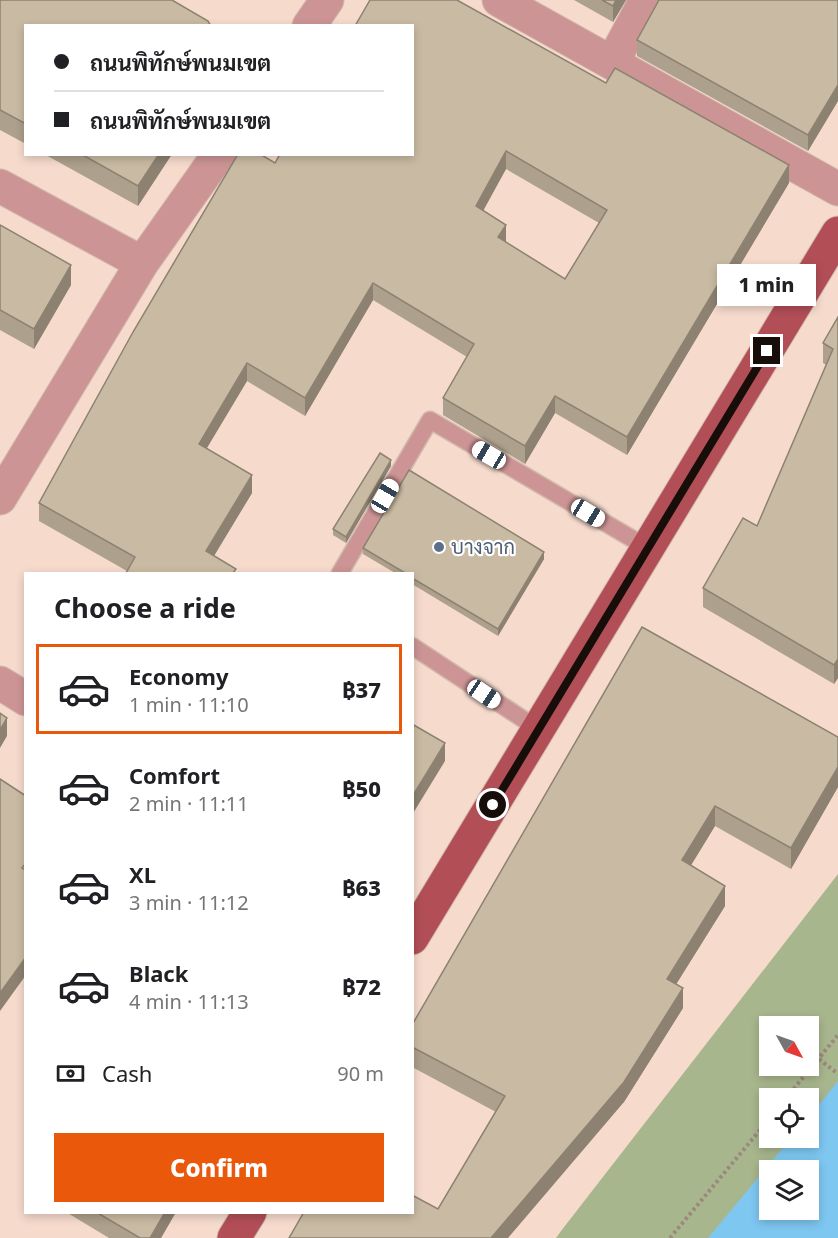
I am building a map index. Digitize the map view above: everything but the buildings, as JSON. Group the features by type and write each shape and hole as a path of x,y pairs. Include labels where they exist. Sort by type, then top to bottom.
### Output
{"main road":[{"path":"414,935 838,233"},
{"path":"234,1238 249,1214"}],"street":[{"path":"310,24 327,0"},
{"path":"499,0 838,189"},
{"path":"612,63 646,0"},
{"path":"0,498 142,263 218,156"},
{"path":"0,186 142,263"},
{"path":"0,683 24,698"}],"lane":[{"path":"341,572 430,420 648,548"},
{"path":"414,647 538,729"}],"path":[{"path":"838,1035 819,1059 838,1074"},
{"path":"794,1088 805,1076"},
{"path":"670,1238 759,1131"}],"green space":[{"path":"838,874 838,1238 556,1238"}],"water":[{"path":"838,1081 838,1238 708,1238 759,1177 759,1220 819,1220 819,1160 773,1160 783,1148 819,1148 819,1105"}],"place":[{"name":"บางจาก","path":"439,547"}],"route":[{"path":"493,805 767,351"}]}
